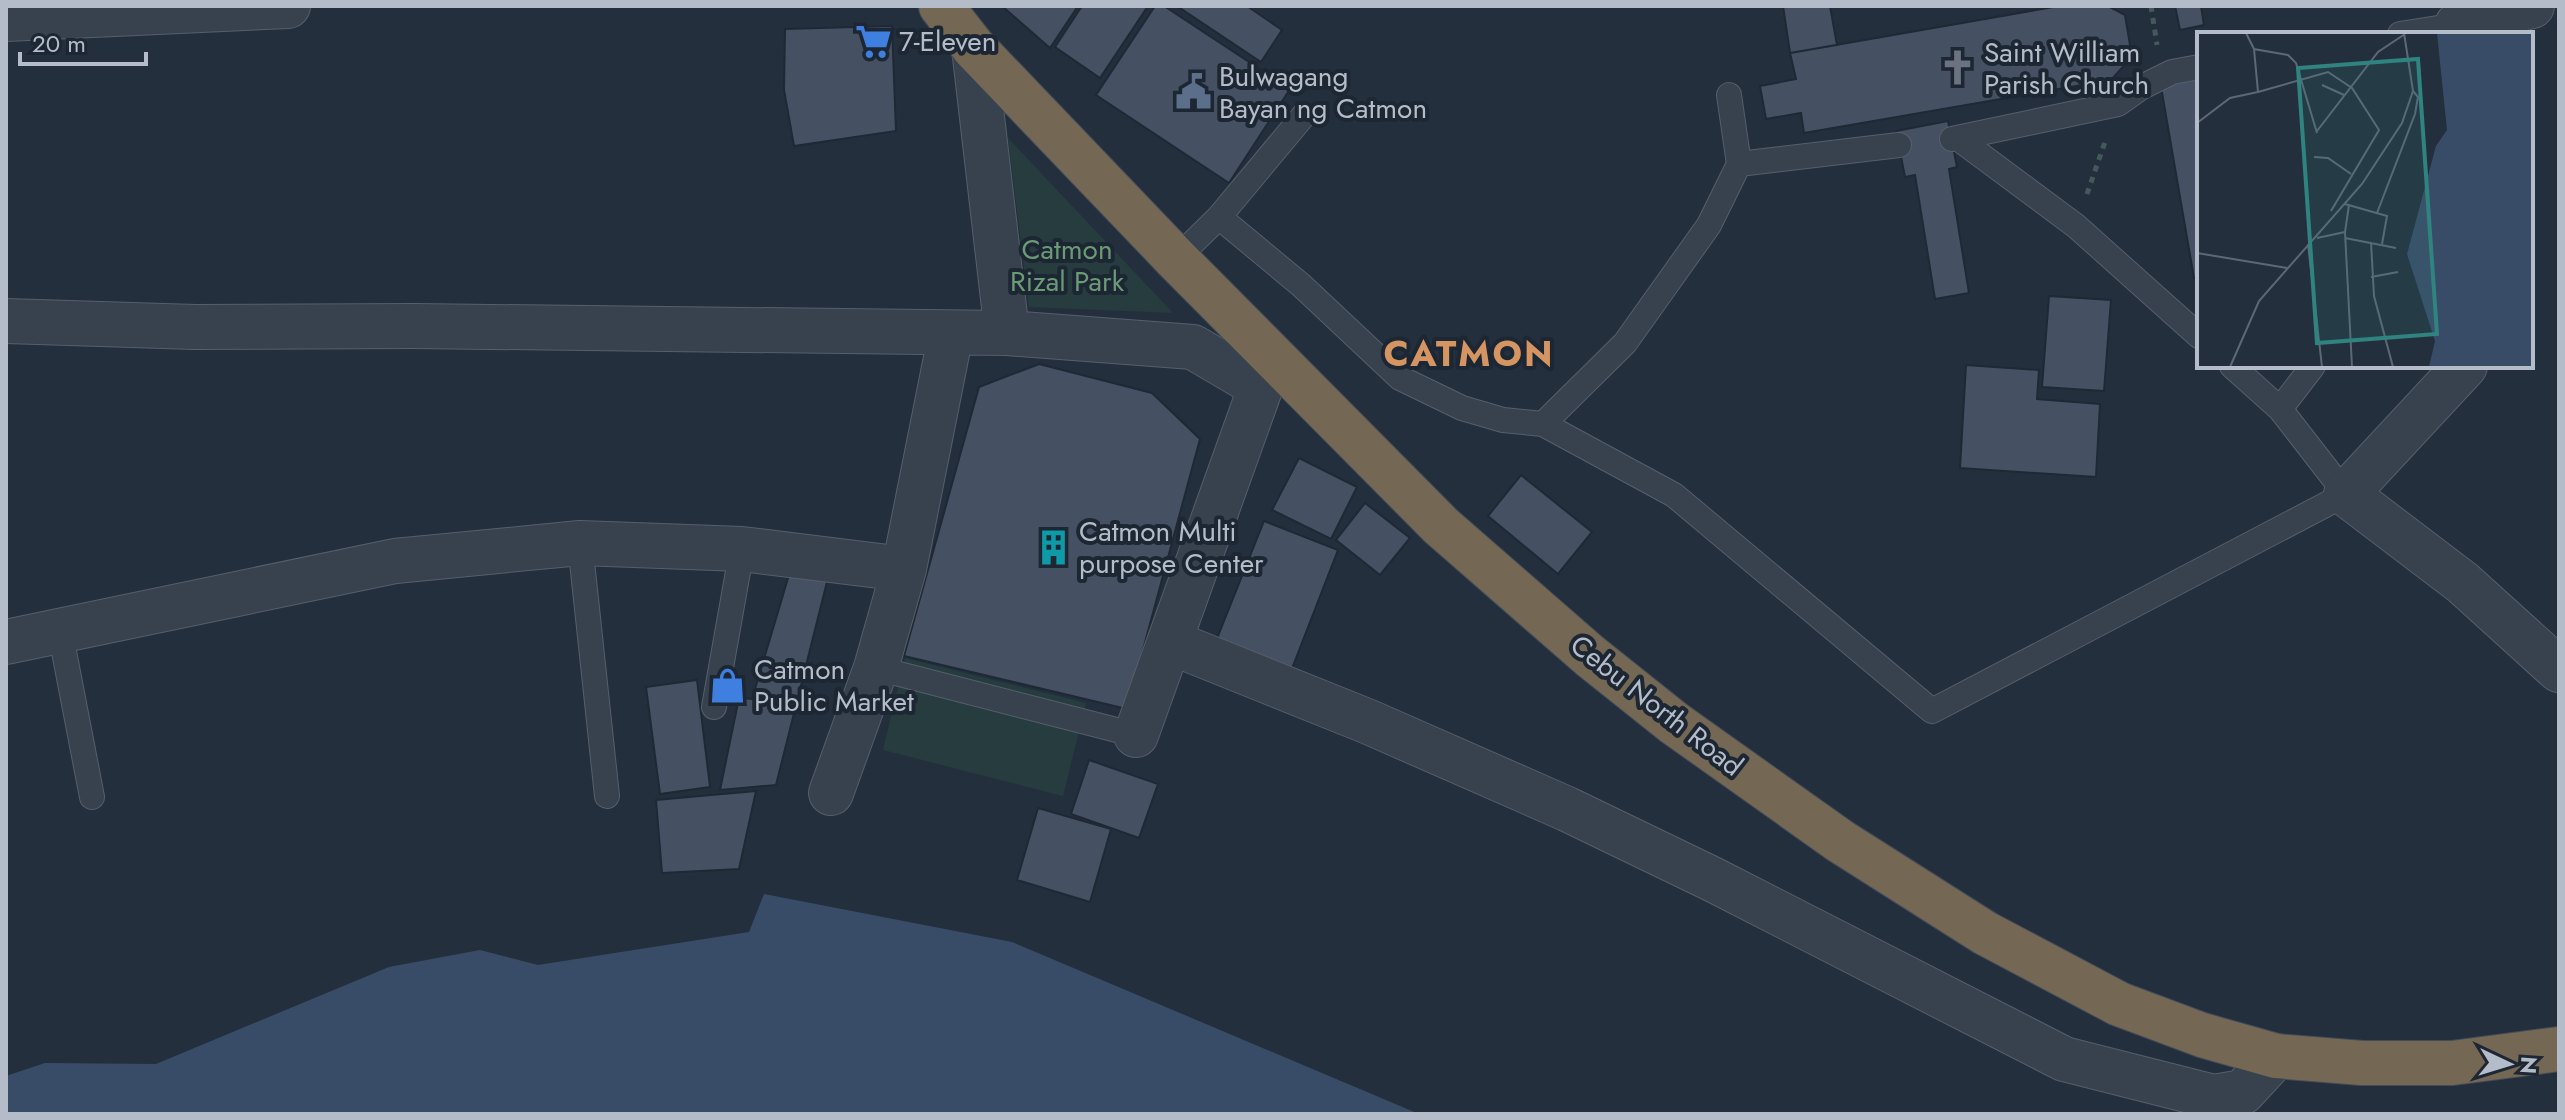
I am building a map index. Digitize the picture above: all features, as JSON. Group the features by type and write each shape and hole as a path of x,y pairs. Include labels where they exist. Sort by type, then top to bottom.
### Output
{"highway":[{"name":"Cebu North Road","path":"941,6 974,48 1176,259 1267,371 1590,656 1674,723 1840,841 1985,933 2119,1004 2202,1035 2276,1056 2362,1063 2452,1063 2559,1049"}],"street":[{"path":"6,19 288,6"},
{"path":"2456,22 2532,6"},
{"path":"974,48 1007,333"},
{"path":"6,321 195,327 414,326 1007,333 1193,347 1267,371 1136,735"},
{"path":"831,793 876,668 904,569 951,333"},
{"path":"2463,368 2346,494 2463,583 2559,670"},
{"path":"6,642 395,561 580,543 742,549 904,569"},
{"path":"1170,642 1369,722 1567,809 1712,879 2064,1059 2214,1097 2243,1092 2276,1056"}],"lane":[{"path":"2409,32 2456,22"},
{"path":"2197,67 2172,72 2118,104 1955,139 2076,226 2197,334"},
{"path":"1543,424 1625,343 1709,225 1739,164 1729,95"},
{"path":"1176,259 1219,217 1304,115"},
{"path":"1739,164 1899,145"},
{"path":"1219,217 1301,285 1400,378 1462,408 1503,420 1543,424 1674,495 1932,711 2346,494 2280,409 2234,368"},
{"path":"2280,409 2311,368"},
{"path":"580,543 607,796"},
{"path":"714,707 742,549"},
{"path":"60,631 92,797"},
{"path":"876,668 1136,735"}],"path":[{"path":"2076,226 2118,104"}],"green space":[{"name":"Catmon Rizal Park","path":"1008,138 1173,313 1029,307"},
{"path":"905,658 1086,703 1063,796 883,750"}],"water":[{"path":"764,894 1012,942 1419,1114 6,1114 6,1076 45,1063 156,1064 389,967 480,950 538,965 749,932"}],"building":[{"path":"1002,6 1078,6 1050,48"},
{"path":"1082,6 1148,6 1100,78 1055,47"},
{"name":"Bulwagang Bayan ng Catmon","path":"1155,6 1164,6 1290,89 1229,183 1096,95"},
{"path":"1177,6 1247,6 1282,30 1261,62"},
{"path":"1783,6 1830,6 1837,45 1790,53"},
{"name":"Saint William Parish Church","path":"2059,6 2108,6 2125,15 2132,57 2111,80 1804,133 1801,113 1766,119 1760,86 1796,79 1790,53"},
{"path":"2175,6 2201,6 2204,25 2180,30"},
{"path":"892,26 896,131 794,146 784,90 785,29"},
{"path":"2197,75 2197,278 2194,278 2160,81"},
{"path":"1948,121 1957,167 1949,169 1969,293 1935,299 1915,175 1905,177 1896,131"},
{"path":"2049,296 2111,300 2104,391 2042,387"},
{"name":"Catmon Multi purpose Center","path":"1039,364 1152,393 1200,439 1127,709 904,656 979,387"},
{"path":"1966,365 2039,370 2037,399 2100,404 2096,477 1960,468"},
{"path":"1299,458 1357,487 1331,539 1272,510"},
{"path":"1521,475 1592,532 1558,574 1488,516"},
{"path":"1365,503 1410,538 1380,575 1336,540"},
{"path":"1264,521 1338,550 1291,671 1216,641"},
{"path":"791,568 828,578 776,785 720,790 739,698 752,699"},
{"path":"697,680 710,787 660,794 646,687"},
{"path":"1089,760 1158,784 1139,838 1071,814"},
{"path":"756,791 739,869 662,873 656,800"},
{"path":"1038,808 1111,829 1090,902 1017,880"}],"place":[{"name":"7-Eleven","path":"873,41"},
{"name":"Saint William Parish Church","path":"1958,68"},
{"name":"Bulwagang Bayan ng Catmon","path":"1193,92"},
{"name":"Catmon Multi purpose Center","path":"1053,547"},
{"name":"Catmon Public Market","path":"728,685"}],"district":[{"name":"CATMON","path":"1469,353"}]}
